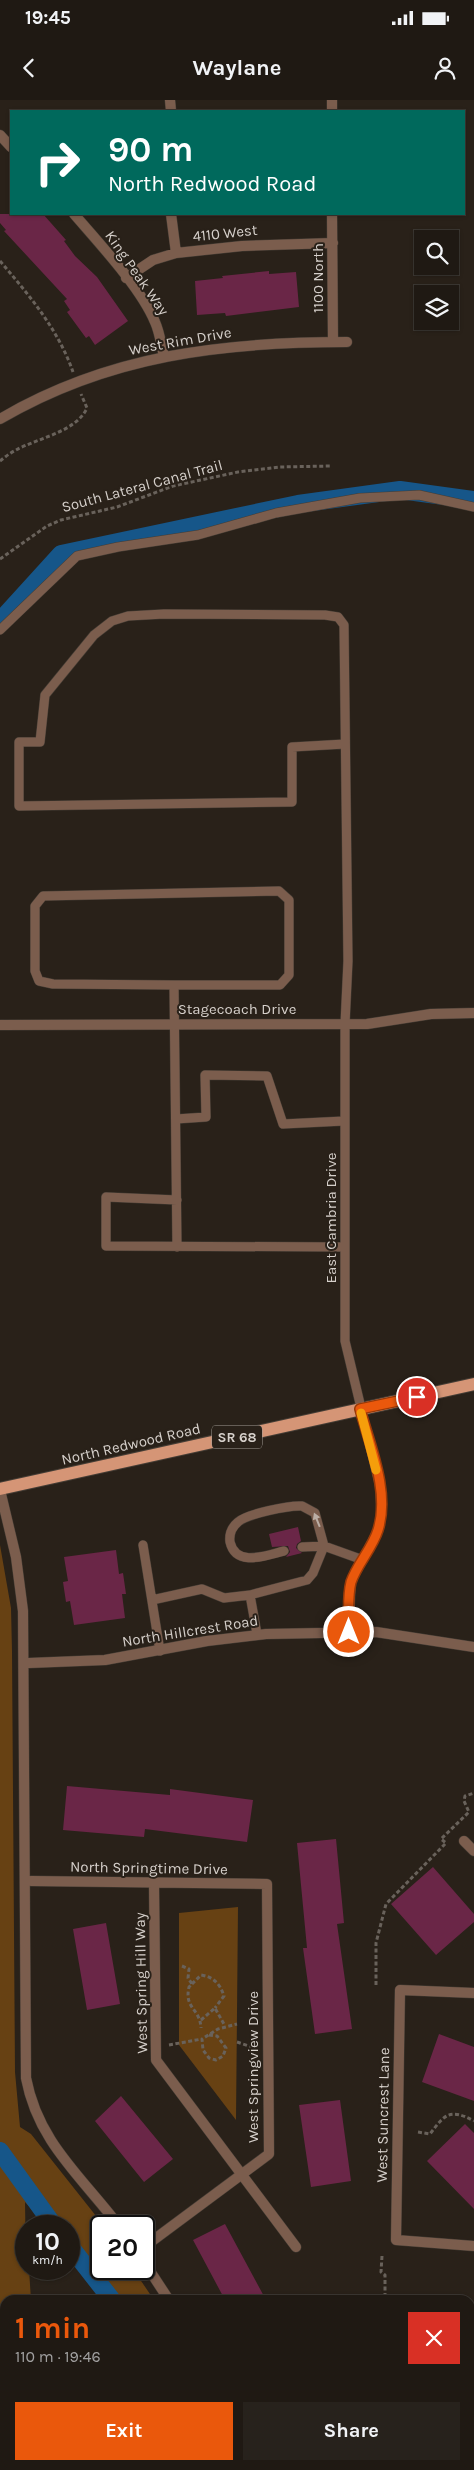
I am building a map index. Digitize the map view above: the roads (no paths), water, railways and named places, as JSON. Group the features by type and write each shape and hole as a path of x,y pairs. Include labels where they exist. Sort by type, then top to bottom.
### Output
{"main road":[{"name":"North Redwood Road","path":"0,1490 474,1384"}],"street":[{"path":"0,135 10,146"},
{"name":"King Peak Way","path":"75,215 126,278 154,320 164,356"},
{"path":"172,215 176,253"},
{"name":"1100 North","path":"332,215 333,342"},
{"name":"4110 West","path":"126,278 153,260 176,253 242,246 333,242"},
{"name":"West Rim Drive","path":"0,419 77,382 164,356 234,345 347,342"},
{"name":"Stagecoach Drive","path":"0,1025 345,1024 384,1022 431,1014 474,1013"},
{"path":"0,1490 16,1557 23,1611 26,2078 30,2096 42,2129 109,2215"},
{"name":"North Hillcrest Road","path":"30,1663 105,1660 207,1641 257,1634 376,1632 474,1647"},
{"path":"464,1841 474,1851"},
{"name":"North Springtime Drive","path":"31,1881 267,1884"},
{"name":"West Spring Hill Way","path":"154,1883 156,2060 296,2247"},
{"name":"West Springview Drive","path":"155,2239 269,2154 267,1884"},
{"name":"West Suncrest Lane","path":"474,1993 400,1990 396,2240 474,2246"},
{"path":"155,2279 166,2295"}],"lane":[{"path":"0,630 76,556 118,547 198,535 276,513 360,498 419,495 474,507"},
{"name":"East Cambria Drive","path":"345,744 292,747 292,802 19,806 19,742 40,742 45,695 94,635 112,621 128,616 164,614 316,615 338,618 344,625 348,961 344,1121 345,1341 380,1487 381,1512 378,1530 352,1582 349,1599 349,1632"},
{"path":"280,891 289,900 288,975 280,984 174,985 53,984 39,980 35,971 35,906 43,896 280,891"},
{"path":"174,985 177,1247"},
{"path":"176,1119 206,1118 205,1075 267,1076 283,1124 344,1121"},
{"path":"177,1200 106,1197 106,1246 346,1247"},
{"path":"152,1600 202,1589 224,1598 250,1595 307,1580 313,1573 324,1546 314,1513 302,1506 247,1517 233,1527 230,1544 240,1556 254,1558 284,1551"},
{"path":"143,1545 160,1651"},
{"path":"302,1547 324,1546 363,1560"},
{"path":"250,1595 257,1634"}],"waterway":[{"path":"0,621 61,554 298,504 400,490 474,500"},
{"path":"0,2151 46,2215"},
{"path":"80,2259 108,2295"}]}
